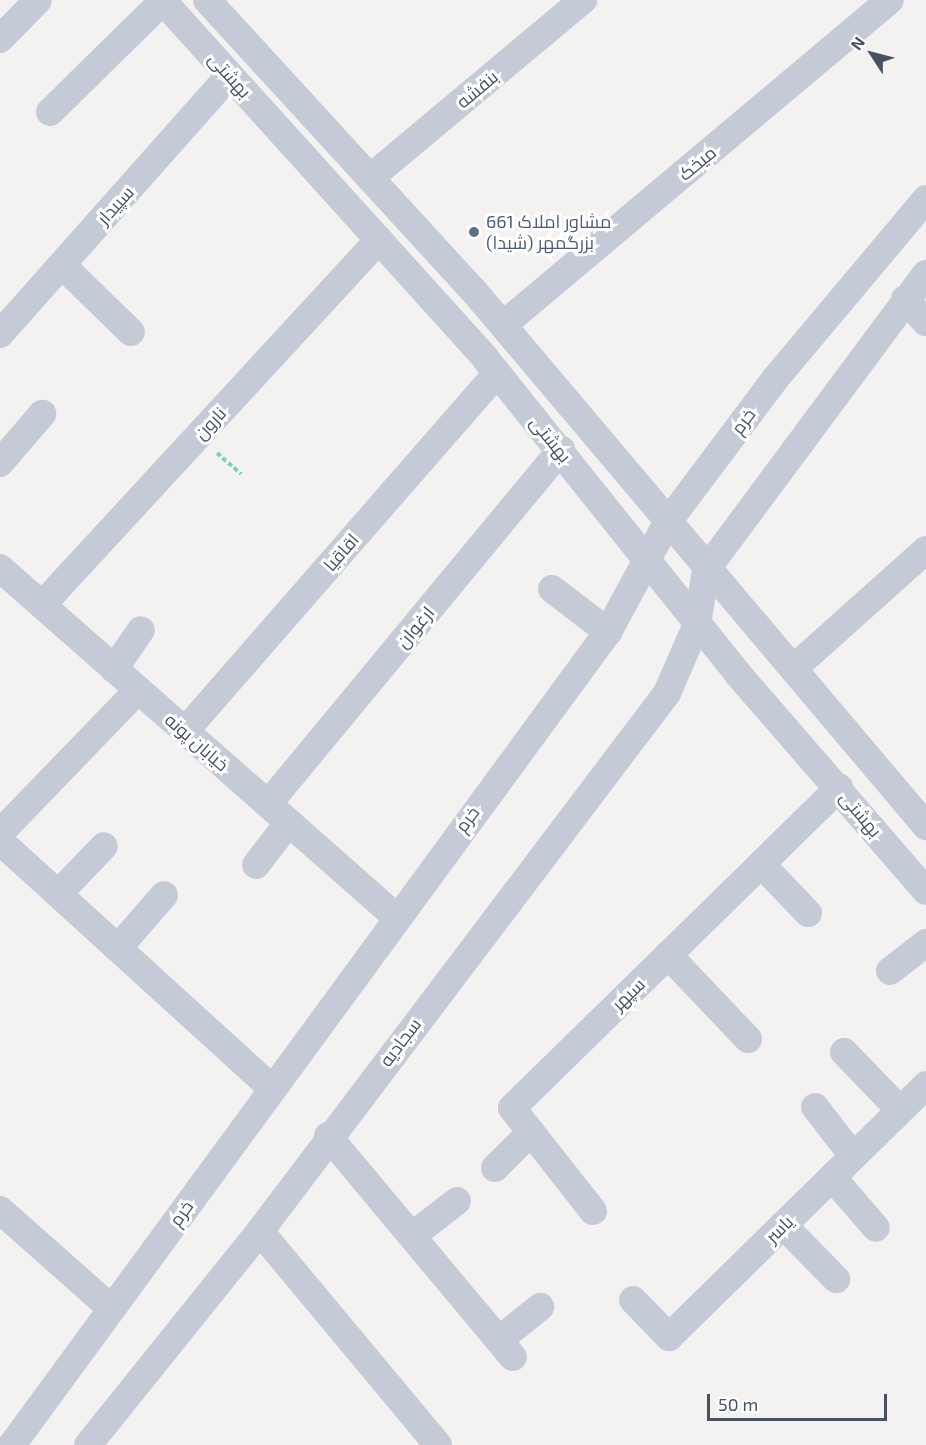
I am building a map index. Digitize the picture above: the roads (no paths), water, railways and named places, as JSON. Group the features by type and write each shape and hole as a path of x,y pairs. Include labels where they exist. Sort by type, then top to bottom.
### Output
{"street":[{"path":"0,39 38,0"},
{"path":"50,112 163,0"},
{"name":"بهشتی","path":"163,0 497,373 561,450 697,624 926,891"},
{"name":"بنفشه","path":"370,178 583,0"},
{"name":"میخک","path":"503,325 890,0"},
{"name":"بهشتی","path":"215,3 503,325 706,570 794,668 926,826"},
{"name":"سپیدار","path":"0,334 230,75"},
{"name":"خرم","path":"12,1445 395,916 608,632 648,564 667,523 775,379 926,199"},
{"name":"نارون","path":"42,605 379,240"},
{"path":"62,265 131,332"},
{"path":"697,624 706,570 905,299 926,274"},
{"path":"905,299 926,322"},
{"name":"اقاقیا","path":"185,731 497,373"},
{"path":"0,463 42,414"},
{"name":"ارغوان","path":"256,864 279,813 561,450"},
{"path":"794,668 926,550"},
{"name":"خیابان پونه","path":"0,568 395,916"},
{"path":"552,589 608,632"},
{"name":"سجادیه","path":"88,1445 260,1231 328,1136 667,693 697,624"},
{"path":"114,669 141,630"},
{"path":"0,833 138,690"},
{"name":"سپهر","path":"593,1211 512,1108 839,788"},
{"path":"0,841 271,1088"},
{"path":"58,894 104,846"},
{"path":"761,864 808,913"},
{"path":"118,948 164,895"},
{"path":"890,971 926,944"},
{"path":"668,955 748,1039"},
{"path":"844,1052 900,1110"},
{"name":"یاسر","path":"633,1300 669,1337 926,1085"},
{"path":"815,1107 853,1156"},
{"path":"495,1168 531,1132"},
{"path":"328,1136 506,1349 540,1307"},
{"path":"831,1177 876,1228"},
{"path":"412,1236 457,1202"},
{"path":"1,1213 112,1309"},
{"path":"783,1225 836,1279"},
{"path":"260,1231 438,1445"}],"place":[{"name":"مشاور املاک 661 بزرگمهر (شیدا)","path":"474,232"}]}
